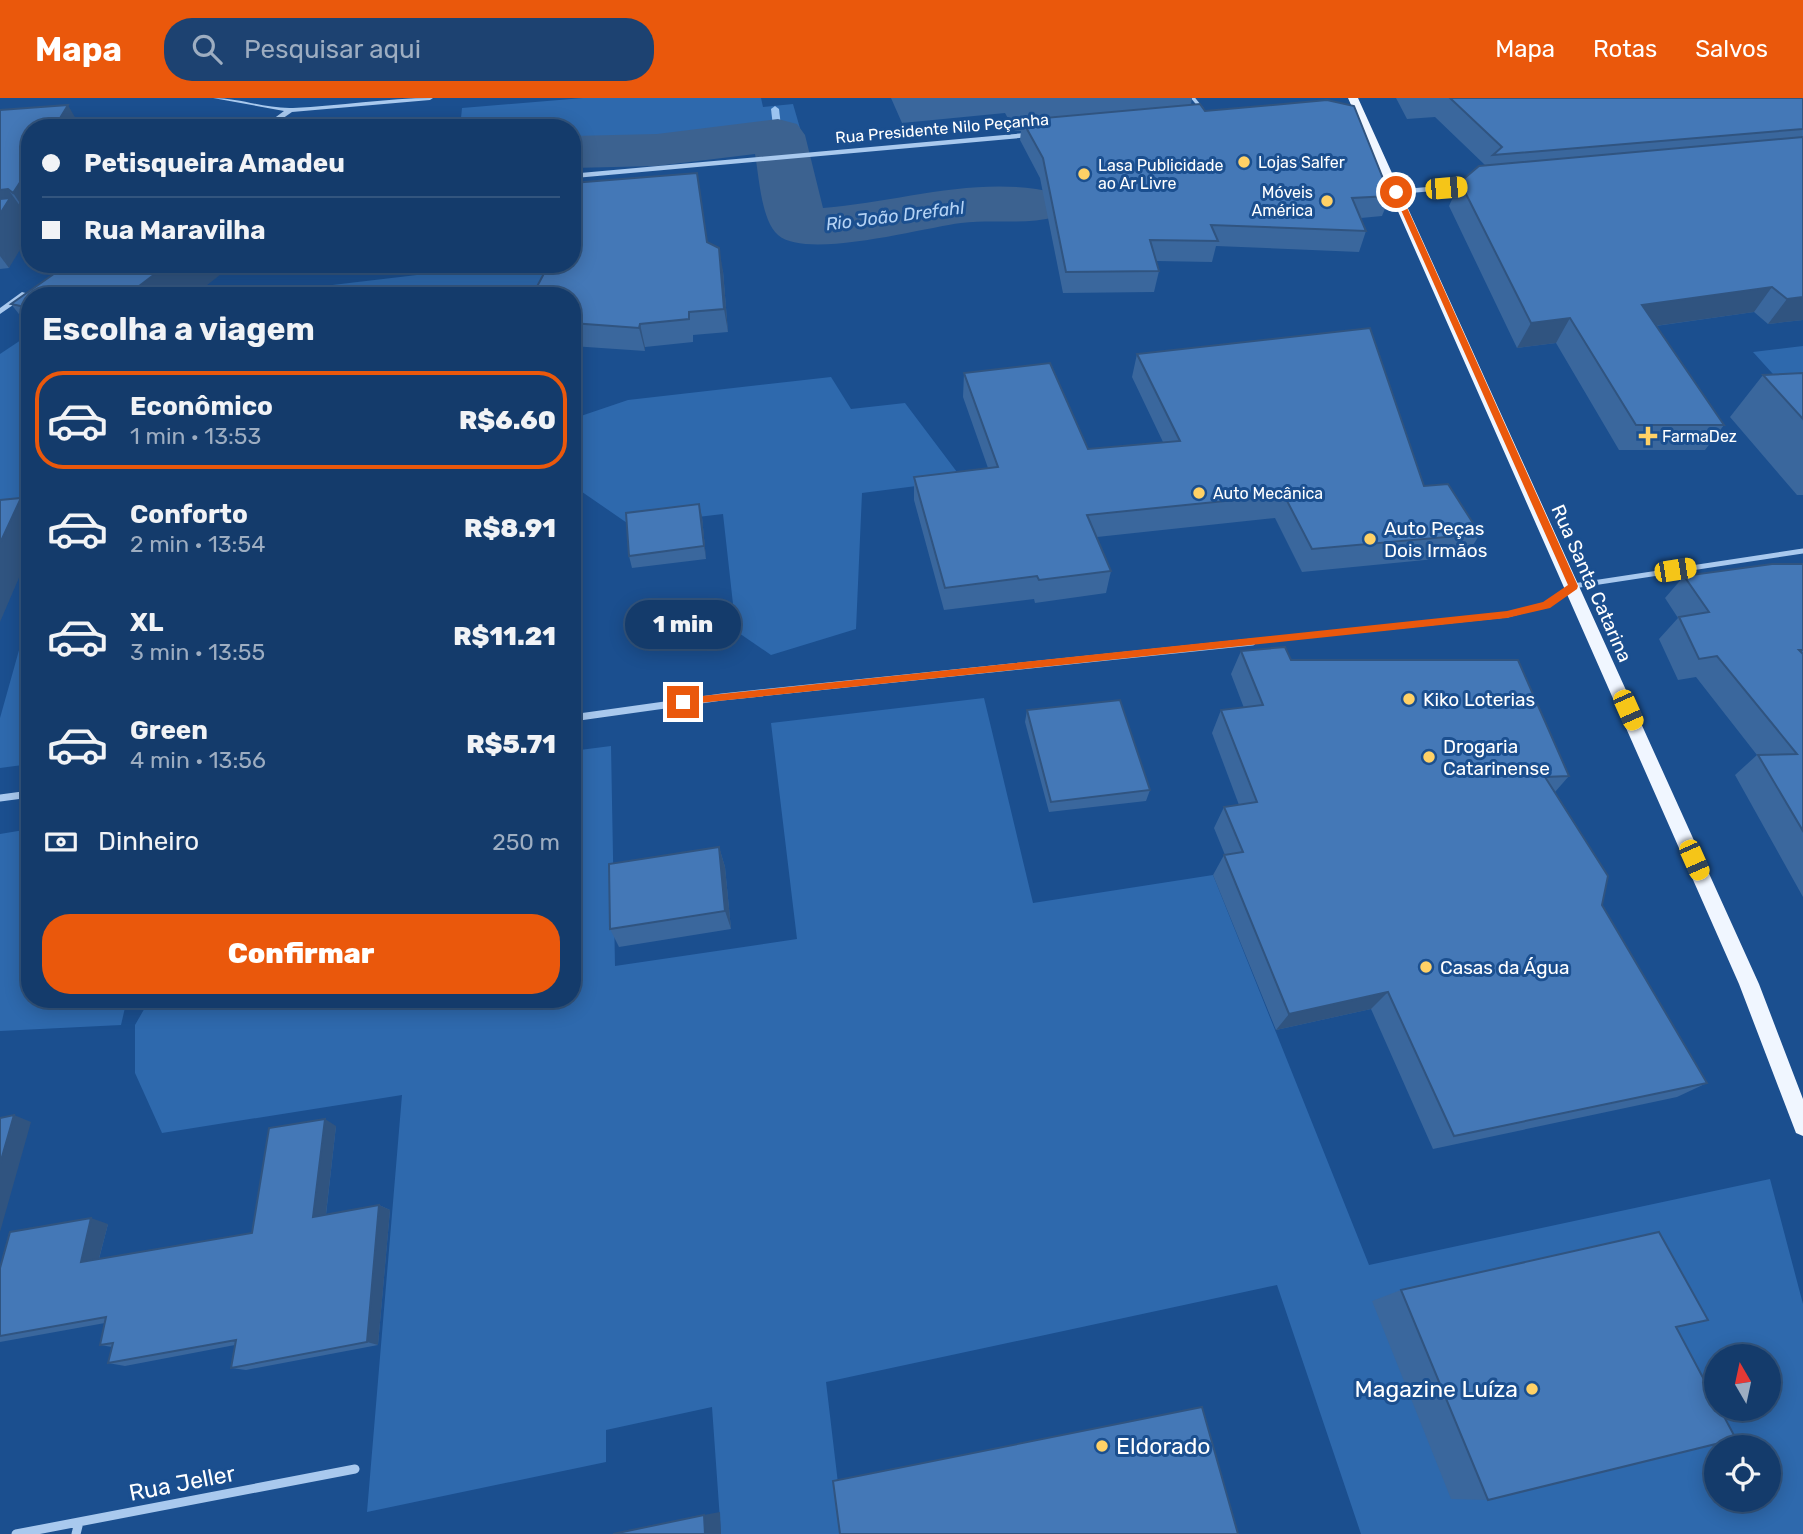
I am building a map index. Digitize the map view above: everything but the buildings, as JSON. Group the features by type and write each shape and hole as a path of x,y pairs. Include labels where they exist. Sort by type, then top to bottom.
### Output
{"main road":[{"name":"Rua Santa Catarina","path":"1351,103 1396,192 1749,984 1803,1126"}],"street":[{"path":"216,98 290,110 429,98"},
{"path":"277,119 290,110"},
{"name":"Rua Presidente Nilo Peçanha","path":"581,175 1030,135"},
{"path":"1396,192 1473,185"},
{"path":"0,312 21,297"},
{"path":"581,717 722,697 1507,615 1546,605 1573,586 1803,551"},
{"path":"0,798 21,795"},
{"name":"Rua Jeller","path":"16,1534 355,1469"},
{"path":"76,1534 79,1522"}],"lane":[{"path":"1193,98 1204,112"}],"shaded area":[{"path":"583,98 761,98 763,107 793,104 804,142 581,161 581,119 461,119 462,108"},
{"path":"435,273 555,273 544,287 316,287"},
{"path":"21,340 21,506 0,509 0,354"},
{"path":"1803,346 1803,407 1753,352"},
{"path":"831,377 851,409 905,403 963,480 862,493 856,629 771,655 736,631 723,514 630,525 581,491 581,416 628,400"},
{"path":"21,643 21,765 0,768 0,718"},
{"path":"984,698 1033,903 1213,875 1369,1265 1770,1179 1803,1304 1803,1534 1361,1534 1277,1285 826,1382 844,1534 721,1534 712,1407 606,1430 606,1462 367,1512 402,1095 162,1133 135,1073 135,1025 145,1008 581,1008 581,750 611,746 615,966 797,939 771,723"},
{"path":"21,830 21,1008 125,1008 121,1025 0,1031 0,834"}],"waterway":[{"path":"775,109 778,135"},
{"name":"Rio João Drefahl","path":"581,152 657,150 778,135 797,221 806,227 869,222 963,205 1036,205"}],"place":[{"name":"Lojas Salfer","path":"1244,162"},
{"name":"Lasa Publicidade ao Ar Livre","path":"1084,174"},
{"name":"Móveis América","path":"1327,201"},
{"name":"FarmaDez","path":"1648,436"},
{"name":"Auto Mecânica","path":"1199,493"},
{"name":"Auto Peças Dois Irmãos","path":"1370,539"},
{"name":"Kiko Loterias","path":"1409,699"},
{"name":"Drogaria Catarinense","path":"1429,757"},
{"name":"Casas da Água","path":"1426,967"},
{"name":"Magazine Luíza","path":"1532,1389"},
{"name":"Eldorado","path":"1102,1446"}],"route":[{"path":"683,702 1507,615 1546,605 1573,586 1396,192"}]}
